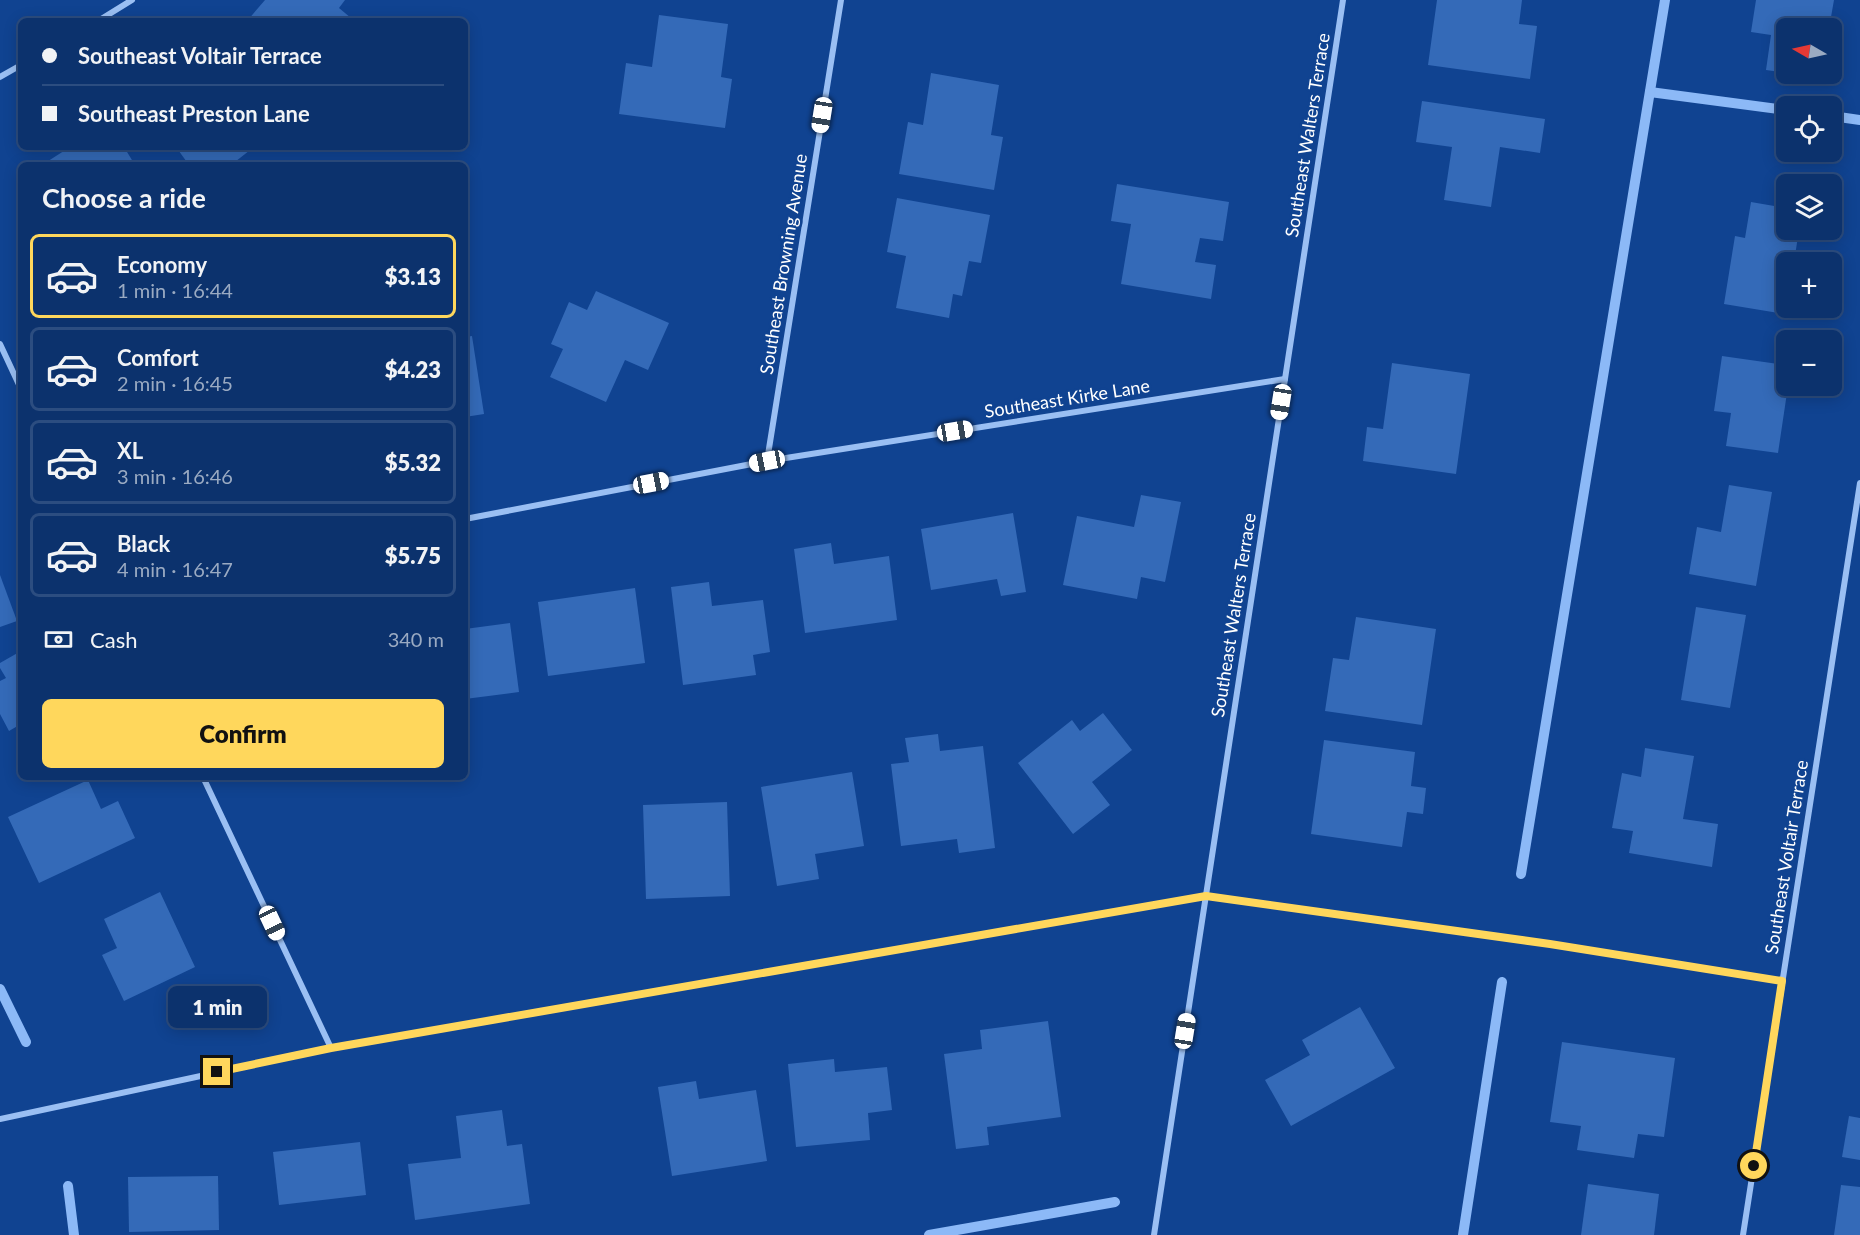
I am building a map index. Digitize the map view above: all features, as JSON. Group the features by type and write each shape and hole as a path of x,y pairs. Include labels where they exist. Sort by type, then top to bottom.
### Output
{"street":[{"path":"103,18 132,0"},
{"name":"Southeast Browning Avenue","path":"767,461 841,0"},
{"name":"Southeast Walters Terrace","path":"1154,1235 1343,0"},
{"path":"0,77 18,67"},
{"path":"0,344 18,383"},
{"name":"Southeast Kirke Lane","path":"468,518 767,461 1285,379"},
{"name":"Southeast Voltair Terrace","path":"1743,1235 1860,483"},
{"path":"204,780 331,1048"},
{"path":"0,1119 331,1048 1206,896 1550,944 1782,981"}],"building":[{"path":"265,0 345,0 339,8 351,18 250,18"},
{"path":"1437,0 1522,0 1519,24 1537,26 1530,79 1428,65"},
{"path":"1756,0 1834,0 1831,17 1776,18 1776,72 1766,70 1771,35 1751,32"},
{"path":"659,15 728,24 721,77 732,79 725,128 619,114 626,63 652,67"},
{"path":"931,73 999,85 991,135 1003,137 994,190 899,174 908,122 923,125"},
{"path":"1422,101 1545,119 1540,153 1500,147 1491,207 1444,200 1452,147 1416,142"},
{"path":"65,150 126,150 133,162 47,162"},
{"path":"178,150 250,150 235,162 187,162"},
{"path":"1117,184 1229,202 1223,241 1200,238 1195,262 1216,265 1211,299 1121,284 1131,224 1111,221"},
{"path":"897,198 990,215 981,263 969,261 962,296 953,294 949,318 896,308 906,256 887,252"},
{"path":"1751,202 1776,206 1776,240 1797,240 1796,252 1776,252 1776,313 1724,304 1735,236 1745,238"},
{"path":"596,291 669,323 648,370 625,360 606,402 550,377 563,349 551,344 569,302 587,310"},
{"path":"472,336 484,414 468,417 468,337"},
{"path":"1722,356 1776,364 1776,396 1787,396 1778,453 1726,446 1731,413 1714,411"},
{"path":"1392,363 1470,374 1456,474 1363,461 1367,427 1383,429"},
{"path":"1729,485 1772,492 1756,586 1689,574 1697,527 1721,532"},
{"path":"1141,495 1181,502 1165,582 1141,577 1137,599 1063,585 1077,516 1134,527"},
{"path":"1013,513 1026,592 1001,596 997,579 931,590 921,529"},
{"path":"831,543 834,564 889,556 897,620 805,633 794,549"},
{"path":"0,575 17,621 0,627"},
{"path":"709,582 712,606 763,600 770,652 753,655 756,675 683,685 671,587"},
{"path":"635,588 645,663 548,676 538,602"},
{"path":"1696,607 1746,615 1730,708 1681,700"},
{"path":"1356,617 1436,629 1422,725 1325,711 1333,658 1349,660"},
{"path":"510,623 519,692 468,699 468,629"},
{"path":"18,653 18,726 9,731 0,714 0,681 6,678 0,668 0,663"},
{"path":"1103,713 1132,750 1092,782 1110,805 1073,834 1018,763 1072,720 1080,731"},
{"path":"938,734 940,751 983,746 995,848 959,853 957,839 901,846 891,764 909,762 905,738"},
{"path":"1324,740 1415,752 1411,786 1426,788 1423,814 1407,812 1402,847 1311,834"},
{"path":"1645,748 1694,756 1683,819 1718,824 1712,867 1629,853 1633,831 1612,828 1622,773 1641,777"},
{"path":"852,772 864,846 815,854 819,879 777,886 761,787"},
{"path":"88,780 101,809 118,801 135,838 39,883 8,817"},
{"path":"727,802 730,896 646,899 643,805"},
{"path":"160,892 195,967 124,1001 102,955 117,948 104,919"},
{"path":"1360,1007 1395,1068 1291,1126 1265,1080 1310,1055 1302,1040"},
{"path":"1048,1021 1061,1117 987,1127 989,1145 956,1149 944,1054 982,1049 980,1030"},
{"path":"1562,1042 1675,1058 1664,1137 1638,1134 1634,1158 1577,1150 1581,1126 1550,1122"},
{"path":"834,1059 835,1072 887,1067 892,1110 868,1113 870,1140 796,1147 788,1064"},
{"path":"696,1081 699,1099 756,1090 767,1161 672,1176 658,1087"},
{"path":"502,1110 507,1146 522,1144 530,1204 415,1220 408,1164 461,1158 456,1116"},
{"path":"1849,1116 1860,1118 1860,1160 1842,1157"},
{"path":"360,1142 366,1195 279,1205 273,1152"},
{"path":"218,1176 219,1230 129,1232 128,1177"},
{"path":"1588,1184 1659,1194 1654,1235 1581,1235"},
{"path":"1841,1185 1860,1187 1860,1235 1834,1235"}],"waterway":[{"path":"1521,874 1665,0"},
{"path":"1650,92 1776,109"},
{"path":"1842,117 1860,120"},
{"path":"1463,1235 1502,982"},
{"path":"0,989 26,1042"},
{"path":"68,1186 74,1235"},
{"path":"929,1235 1115,1202"}],"route":[{"path":"217,1072 331,1048 1206,896 1550,944 1782,981 1754,1166"}]}
